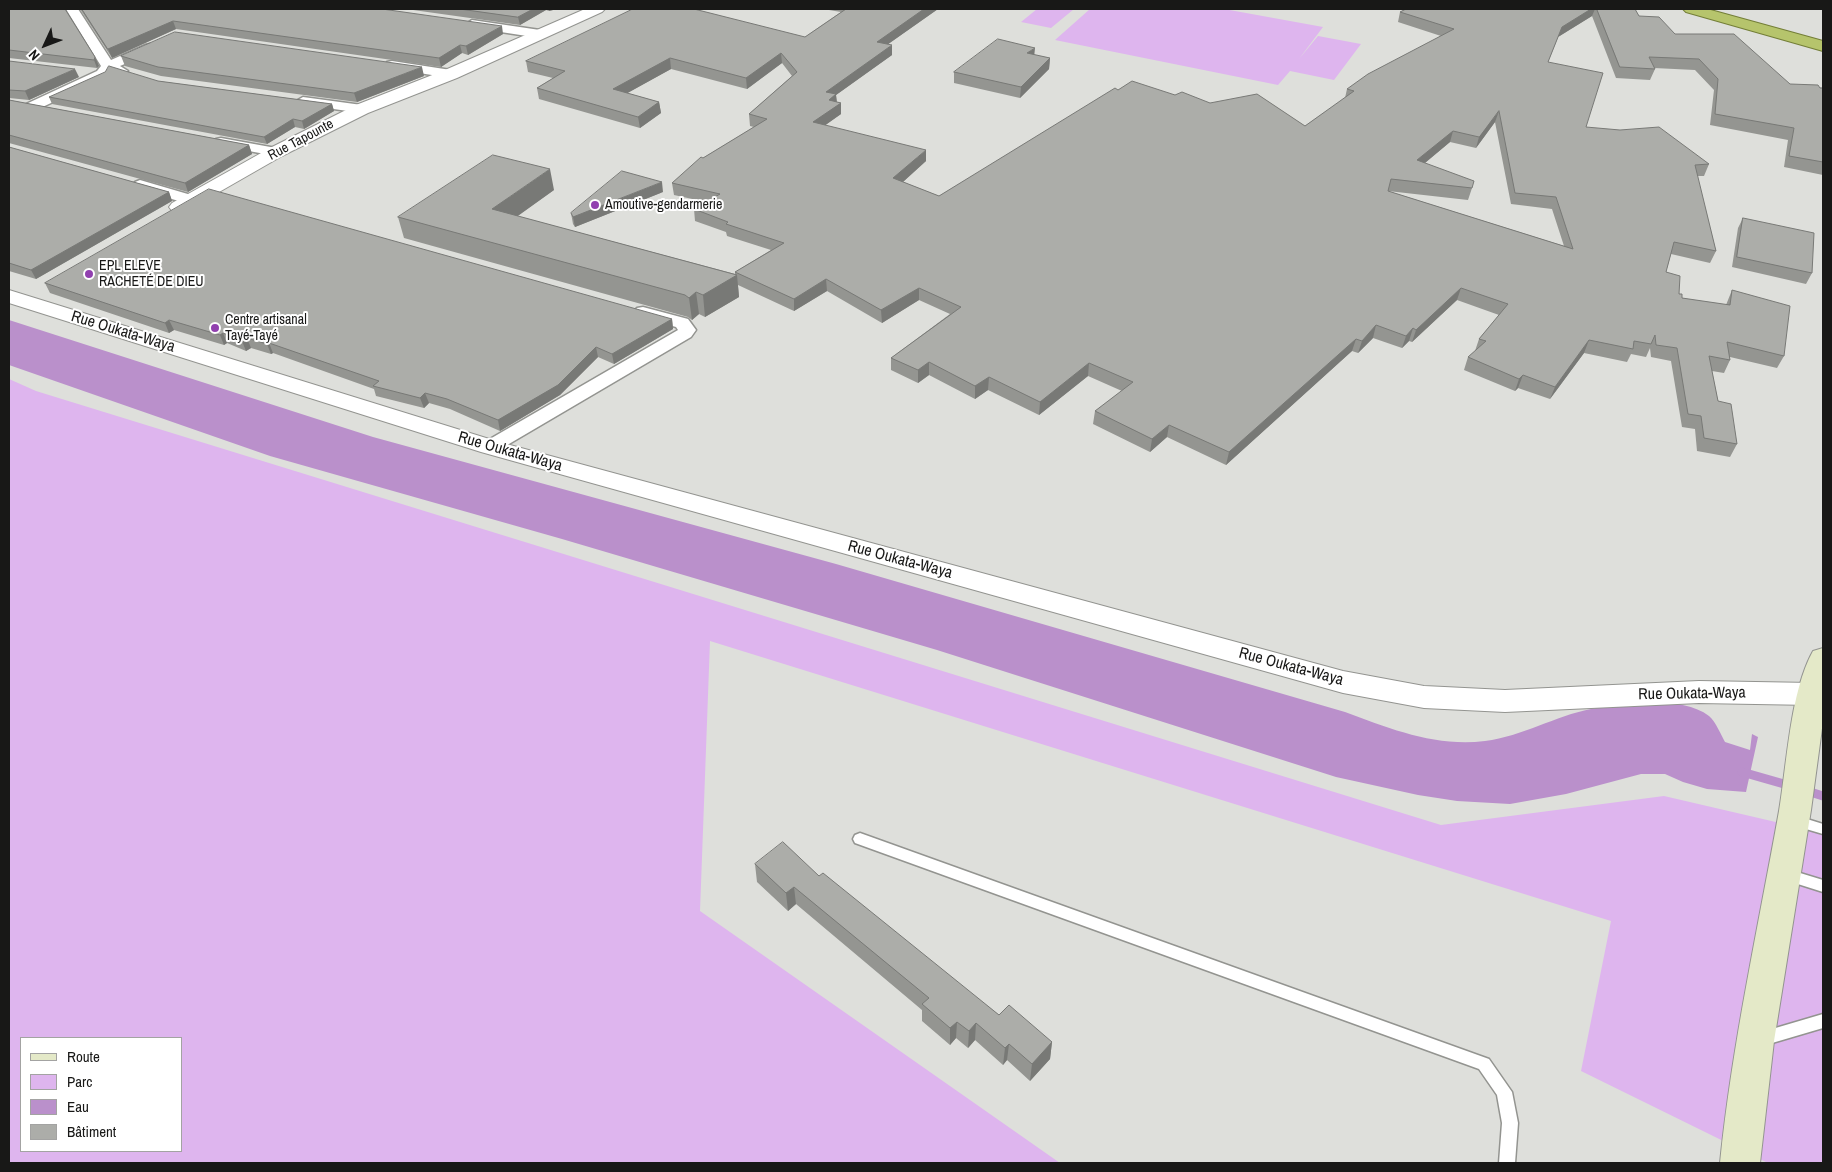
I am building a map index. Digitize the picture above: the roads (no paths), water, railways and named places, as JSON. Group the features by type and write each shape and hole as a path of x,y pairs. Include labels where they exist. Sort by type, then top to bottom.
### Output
{"highway":[{"path":"1691,9 1823,46"},
{"path":"1734,9 1823,34"}],"main road":[{"path":"1740,1163 1755,1041 1783,874 1808,824 1800,766 1812,694 1823,659"}],"street":[{"path":"72,9 105,70"},
{"name":"Rue Tapounte","path":"168,214 276,152 362,109 452,74 597,9"},
{"path":"455,21 540,34"},
{"path":"31,107 160,44"},
{"path":"383,64 452,74"},
{"path":"73,72 105,70 133,76"},
{"path":"285,98 362,109"},
{"path":"16,104 51,111"},
{"path":"208,140 276,152"},
{"path":"124,181 192,200"},
{"path":"209,191 228,196"},
{"name":"Rue Oukata-Waya","path":"22,295 490,447 1343,682 1424,698 1504,701 1699,692 1812,694"},
{"path":"490,447 685,333 687,330 682,322 626,307"}],"lane":[{"path":"860,839 1484,1064 1504,1092 1510,1123 1507,1163"},
{"path":"1783,874 1823,886"},
{"path":"1755,1041 1823,1021"}],"water":[{"path":"9,320 373,437 836,564 1345,712 1379,725 1431,739 1467,742 1485,741 1513,735 1565,716 1591,709 1652,702 1683,705 1697,709 1709,716 1725,742 1750,750 1752,734 1758,737 1746,792 1707,789 1665,774 1641,774 1566,794 1510,804 1457,801 1418,795 1336,777 937,650 562,539 270,456 9,365"}],"waterway":[{"path":"1742,772 1791,786"},
{"path":"1804,790 1823,796"}],"place":[{"name":"Amoutive-gendarmerie","path":"595,205"},
{"name":"EPL ELEVE RACHETÉ DE DIEU","path":"89,274"},
{"name":"Centre artisanal Tayé-Tayé","path":"215,328"}]}
